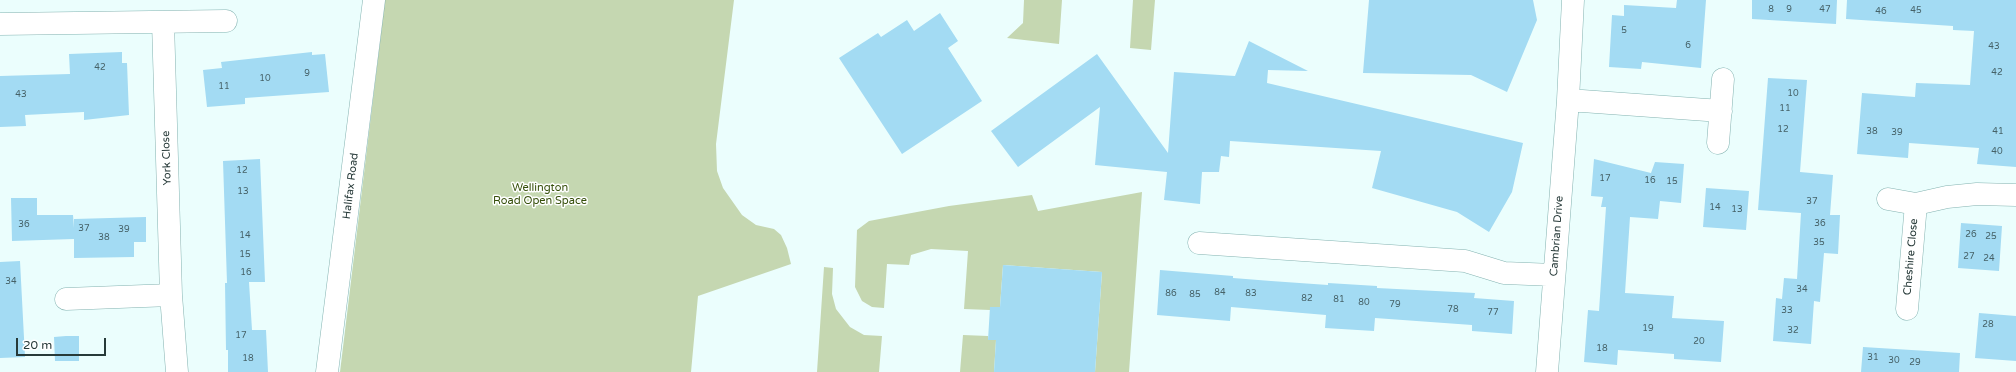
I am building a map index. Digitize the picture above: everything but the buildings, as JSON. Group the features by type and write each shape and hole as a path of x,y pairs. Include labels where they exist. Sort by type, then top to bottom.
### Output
{"street":[{"name":"Halifax Road","path":"327,372 374,0"},
{"name":"Cambrian Drive","path":"1547,372 1568,100 1573,0"},
{"path":"0,24 226,21"},
{"name":"York Close","path":"163,22 171,294 177,372"},
{"path":"1718,143 1723,79"},
{"path":"1568,100 1721,111"},
{"name":"Cheshire Close","path":"1888,199 1916,204 1962,196 2016,195"},
{"name":"Cheshire Close","path":"1907,310 1916,204"},
{"path":"1199,243 1465,261 1504,272 1554,275"},
{"path":"66,299 171,294"}],"green space":[{"name":"Wellington Road Open Space","path":"385,0 734,0 716,144 717,171 723,188 742,215 756,225 774,229 781,235 787,248 791,264 698,296 691,372 340,372"},
{"path":"1024,0 1062,0 1059,44 1007,38 1023,23"},
{"path":"1133,0 1155,0 1151,50 1130,48"},
{"path":"1142,192 1129,372 1095,372 1102,272 1003,265 1000,307 990,307 990,310 964,309 968,251 931,249 911,255 909,265 887,264 884,308 872,307 862,301 855,287 857,230 869,221 949,206 1032,195 1038,211"},
{"path":"824,267 833,268 832,294 836,309 850,327 864,335 882,336 879,372 817,372"},
{"path":"963,335 988,336 988,340 996,340 994,372 960,372"}]}
